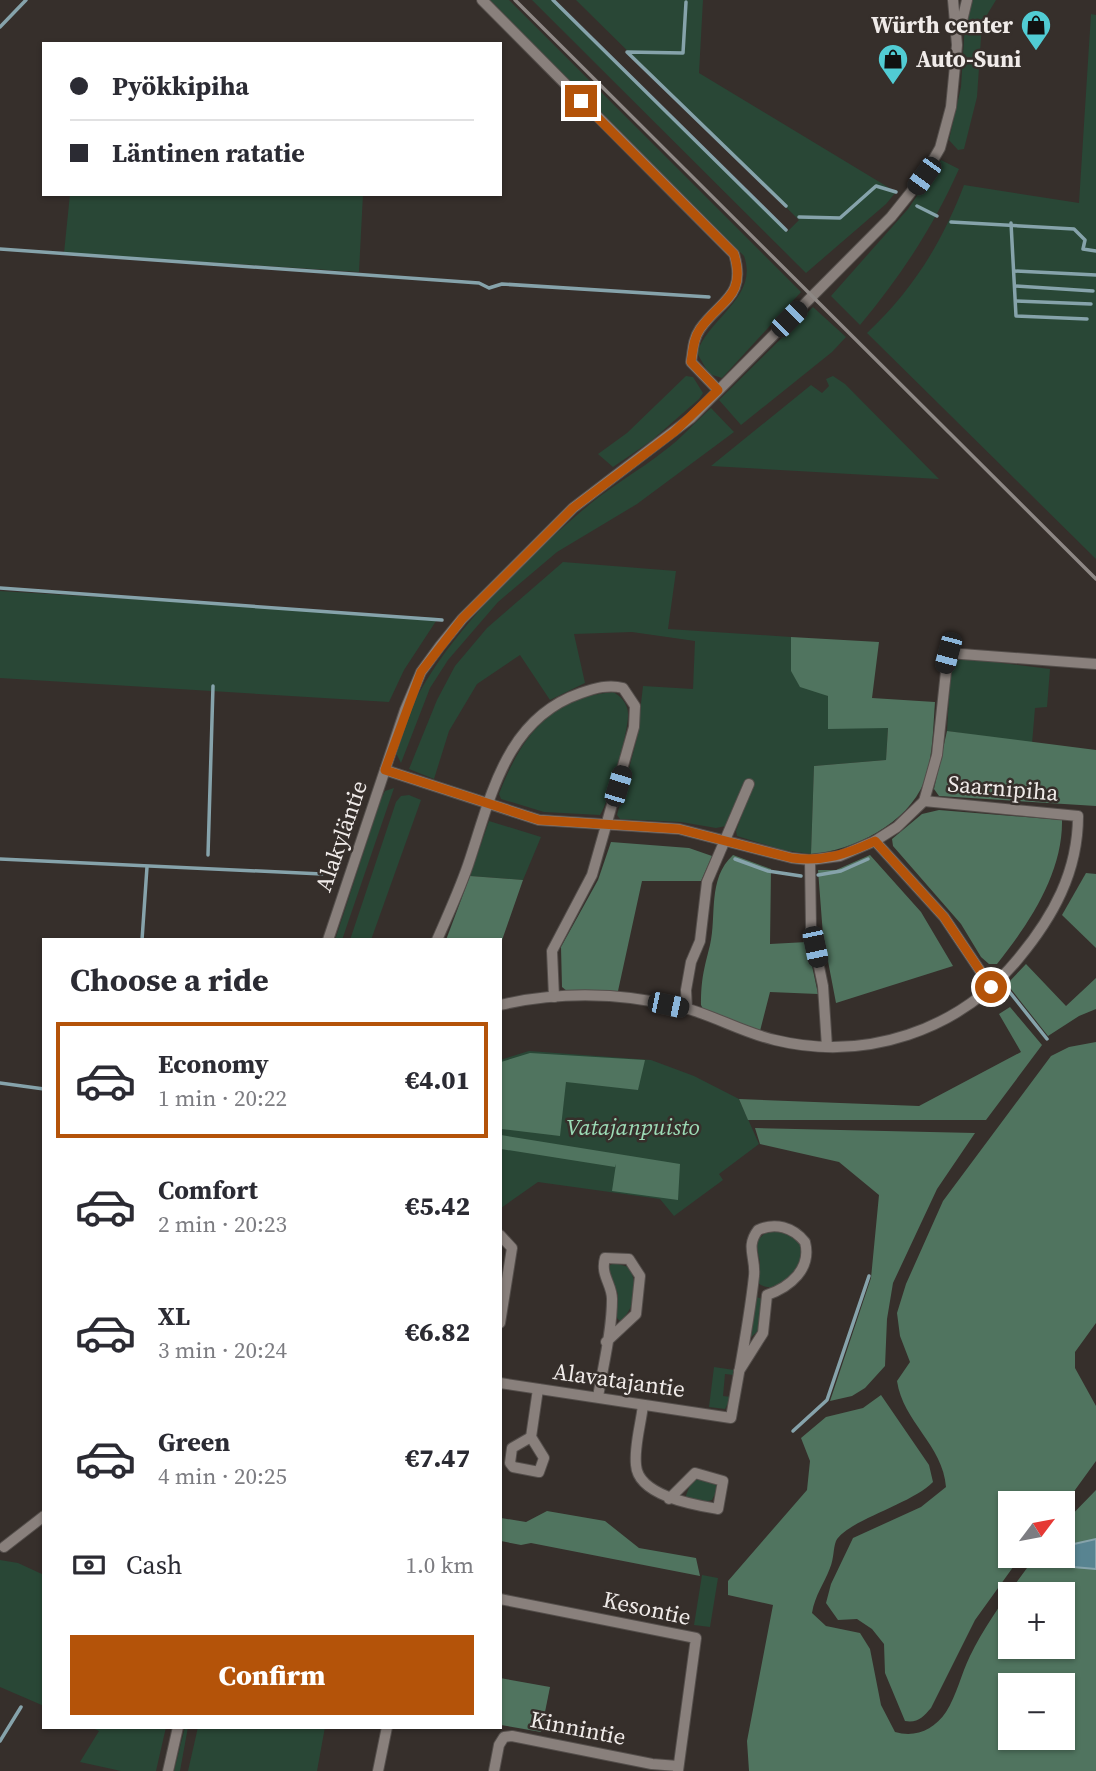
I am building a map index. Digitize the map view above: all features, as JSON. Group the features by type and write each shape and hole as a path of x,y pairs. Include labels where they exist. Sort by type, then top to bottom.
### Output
{"street":[{"path":"482,0 734,254 738,282 724,305 700,328 694,339 691,362 718,390"},
{"name":"Alakyläntie","path":"953,0 957,45"},
{"name":"Alakyläntie","path":"329,938 421,672 462,619 573,508 674,432 891,217 924,176 940,148 948,122 957,45 967,0"},
{"path":"385,770 539,820 679,829 810,860 840,856 875,841 897,827 924,801 935,766 948,653 1096,664"},
{"path":"438,938 453,909 506,757 536,719 565,699 615,685 629,692 635,715 626,760 592,875 552,951 554,997"},
{"path":"687,1009 686,990 691,962 700,941 707,882 749,783"},
{"name":"Saarnipiha","path":"924,801 1078,816 1078,844 1059,900 1029,946 991,987"},
{"path":"502,1005 554,997 625,997 687,1009 771,1040 827,1047 875,1044 922,1031 961,1011 991,987 944,917 875,841"},
{"path":"810,860 811,928 823,986 827,1047"},
{"path":"739,1370 755,1265 749,1248 751,1239 758,1230 778,1226 801,1236 807,1249 796,1278 789,1287 767,1295 752,1291"},
{"path":"502,1236 512,1248 502,1310"},
{"path":"598,1397 606,1342 613,1297 602,1269 605,1258 629,1259 640,1276 636,1314 606,1342"},
{"path":"739,1370 763,1333 767,1295"},
{"name":"Alavatajantie","path":"502,1383 731,1418 739,1370"},
{"path":"531,1437 538,1389"},
{"path":"643,1405 636,1465 642,1478 669,1499 719,1509 723,1480 695,1473 669,1499"},
{"path":"4,1547 42,1518"},
{"name":"Kesontie","path":"502,1599 696,1638 678,1768"},
{"path":"168,1771 178,1729"},
{"path":"378,1771 387,1729"},
{"name":"Kinnintie","path":"494,1771 499,1745 504,1737 512,1736 678,1768"}],"green space":[{"path":"490,0 509,0 801,292 722,378 709,374 697,353 703,340 745,284 747,271 744,256"},
{"path":"532,0 552,0 787,232 799,220 576,0 703,0 699,73 896,192 886,204 806,273"},
{"path":"973,0 996,0 982,23 977,97 964,149 958,150 949,140 961,87 965,23"},
{"path":"1091,14 1096,15 1096,559 867,333 898,300 924,265 946,227 964,185 1079,203"},
{"path":"941,160 959,169 949,190 915,250 860,325 831,296 908,209"},
{"path":"70,196 363,196 359,272 64,253"},
{"path":"813,307 846,337 832,352 741,425 719,400"},
{"path":"686,376 693,377 703,393 699,399 651,441 613,467 598,454 627,433"},
{"path":"833,376 845,384 939,479 711,466 811,385 822,393 829,386 826,379"},
{"path":"711,408 734,432 637,504 557,552 498,602 448,660 430,688 401,763 396,753 406,719 447,650 474,616 503,584 563,527 599,497 670,446"},
{"path":"563,562 676,571 668,629 791,637 791,671 828,696 888,727 886,760 814,766 811,854 783,850 737,836 736,831 752,787 726,826 716,828 681,822 620,819 617,815 637,738 643,686 693,689 695,641 632,632 574,634 585,683 550,700 520,655 477,684 449,731 434,779 409,769 437,700 455,666 487,628"},
{"path":"0,591 438,618 404,670 389,702 0,678"},
{"path":"791,637 879,642 872,698 935,702 927,773 916,797 906,810 877,832 861,841 827,852 811,854 814,766 886,760 888,728 828,729 828,696 800,687 791,671"},
{"path":"962,658 1050,669 1047,707 1035,708 1032,744 947,731 951,664"},
{"path":"613,692 621,698 628,710 627,722 613,782 600,815 544,812 501,799 499,794 507,774 527,739 540,725 554,712 571,703"},
{"path":"947,731 1096,750 1096,806 939,796 934,789"},
{"path":"394,788 343,938 336,938 381,799 385,791"},
{"path":"409,795 421,800 372,938 351,938 396,802 401,796"},
{"path":"939,810 1062,820 1057,859 1042,897 997,964 989,964 981,957 961,924 893,846 892,839 922,814"},
{"path":"489,821 541,837 523,880 470,876"},
{"path":"611,842 689,848 712,856 701,881 642,881 618,991 567,991 562,987 561,947 598,880"},
{"path":"733,855 771,869 770,944 807,942 818,994 770,992 760,1031 703,1009 701,1005 716,886 719,875"},
{"path":"870,855 921,912 953,966 836,1003 823,935 818,870 836,870"},
{"path":"1086,873 1096,874 1096,948 1062,915"},
{"path":"470,876 523,880 502,940 502,938 447,938"},
{"path":"1026,964 1066,1006 1096,978 1096,1009 1079,1016 1048,1036 1007,984"},
{"path":"1010,1007 1042,1045 986,1120 748,1120 739,1099 919,1106 1021,1052 999,1014"},
{"path":"1096,1042 1096,1323 1075,1352 1075,1368 1096,1406 1096,1461 1074,1491 998,1491 998,1568 1012,1568 1002,1582 998,1582 998,1588 975,1620 931,1708 920,1719 905,1721 885,1673 884,1644 872,1629 857,1619 838,1620 826,1603 831,1584 853,1538 921,1507 946,1487 938,1458 901,1396 897,1381 910,1362 900,1336 897,1313 906,1284 943,1201 1051,1056 1069,1047"},
{"name":"Vatajanpuisto","path":"529,1051 651,1060 694,1076 739,1099 759,1144 719,1174 723,1180 674,1216 660,1199 538,1182 502,1207 502,1059"},
{"path":"530,1053 645,1060 638,1090 566,1082 560,1136 502,1129 502,1062"},
{"path":"755,1128 975,1133 937,1189 893,1283 887,1319 885,1366 865,1388 852,1396 830,1401 871,1278 879,1195 839,1162 760,1144"},
{"path":"502,1135 680,1164 678,1200 612,1191 616,1164 615,1167 502,1149"},
{"path":"781,1230 801,1242 802,1257 795,1272 784,1282 778,1286 764,1286 758,1283 760,1263 756,1242 767,1231"},
{"path":"614,1263 629,1267 634,1280 632,1303 620,1321 615,1316 618,1294 607,1267"},
{"path":"756,1297 763,1299 759,1330 749,1339"},
{"path":"714,1367 734,1370 734,1375 725,1374 723,1396 731,1397 725,1409 709,1407"},
{"path":"881,1395 929,1465 933,1482 910,1498 852,1526 836,1541 831,1565 812,1613 826,1626 860,1633 870,1649 881,1705 895,1732 902,1734 917,1733 930,1728 946,1712 977,1643 998,1608 998,1659 1075,1659 1075,1582 1016,1582 1027,1568 1075,1568 1075,1512 1096,1490 1096,1771 749,1771 747,1741 773,1605 728,1595 728,1581 807,1490 810,1461 801,1438 826,1417 863,1408"},
{"path":"697,1478 716,1484 718,1488 712,1500 705,1502 685,1498 690,1485"},
{"path":"547,1511 605,1521 639,1548 696,1558 700,1576 531,1543 521,1545 502,1541 502,1518 526,1522"},
{"path":"0,1560 18,1563 42,1574 42,1705 0,1687"},
{"path":"702,1575 718,1578 710,1627 694,1625"},
{"path":"502,1678 550,1687 541,1732 502,1725"},
{"path":"95,1729 166,1729 156,1771 121,1771 80,1762 99,1731"},
{"path":"184,1729 188,1729 180,1771 174,1771"},
{"path":"198,1729 325,1729 317,1771 188,1771"}],"water":[{"path":"1096,1539 1096,1569 1075,1567 1075,1544"}],"waterway":[{"path":"0,27 26,0"},
{"path":"553,0 786,230"},
{"path":"686,2 683,53 627,52 786,206"},
{"path":"799,217 840,218 876,186 896,192"},
{"path":"917,206 937,216"},
{"path":"951,222 1074,229 1085,240 1083,249 1096,251"},
{"path":"1011,223 1016,316 1087,319"},
{"path":"0,249 479,283 489,288 502,284 709,297"},
{"path":"1014,271 1096,275"},
{"path":"1015,286 1093,291"},
{"path":"1016,301 1091,304"},
{"path":"0,588 442,620"},
{"path":"208,855 213,686"},
{"path":"0,859 322,874"},
{"path":"735,859 768,871 801,876"},
{"path":"818,875 841,871 868,859"},
{"path":"142,938 147,867"},
{"path":"1008,990 1047,1039"},
{"path":"0,1083 42,1089"},
{"path":"793,1431 827,1400 869,1276"},
{"path":"0,1741 21,1707"}],"railway":[{"path":"515,0 1096,579"}],"place":[{"name":"Würth center","path":"1036,52"},
{"name":"Auto-Suni","path":"893,86"}],"route":[{"path":"581,101 726,243 734,254 738,282 724,305 700,328 694,339 691,362 718,390 674,432 573,508 462,619 430,658 414,685 385,770 539,820 679,829 792,858 810,860 840,856 875,841 944,917 991,987"}]}
